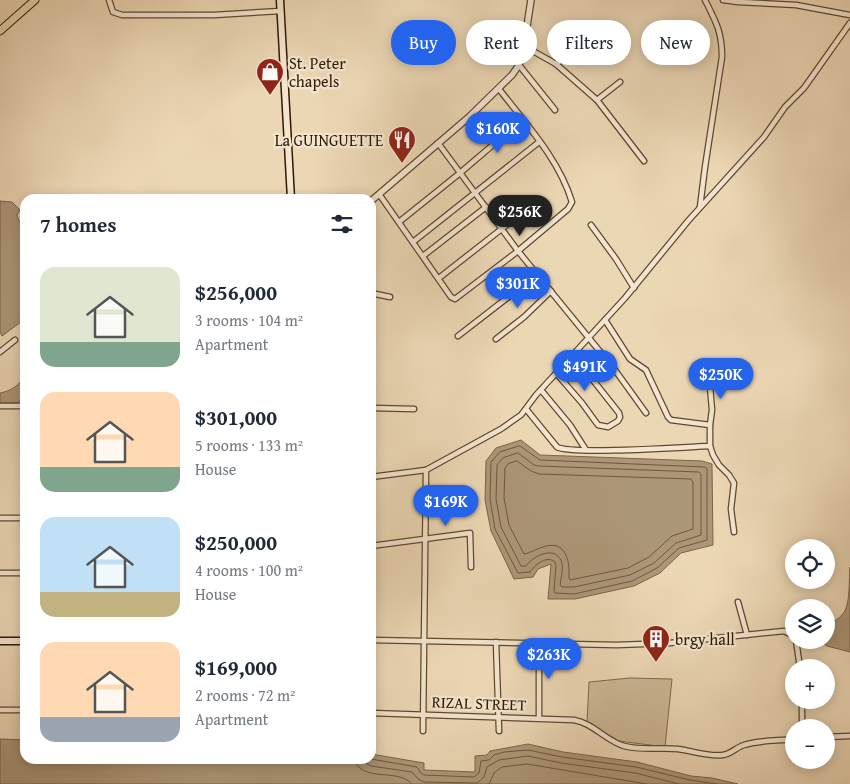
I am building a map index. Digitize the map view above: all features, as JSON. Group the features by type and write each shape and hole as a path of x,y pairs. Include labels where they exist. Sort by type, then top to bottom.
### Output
{"main road":[{"path":"0,31 35,0"},
{"path":"280,0 292,194"},
{"path":"0,642 20,641"}],"street":[{"path":"109,0 113,12 122,15 214,15 281,12"},
{"path":"528,20 531,0"},
{"path":"700,208 722,57 720,31 705,0"},
{"path":"723,0 796,5 850,15"},
{"path":"376,476 426,470 515,420 556,373 589,340 700,208 764,137 785,107 804,88 850,23"},
{"path":"376,197 499,89 512,76 519,65 555,110"},
{"path":"557,65 597,100 644,161"},
{"path":"597,100 620,82"},
{"path":"379,194 451,297 456,299 568,209 572,202 564,183 539,142 499,89"},
{"path":"399,222 522,120"},
{"path":"413,242 476,194 539,142"},
{"path":"438,143 518,250 620,377 646,413"},
{"path":"423,256 486,207"},
{"path":"439,278 527,210"},
{"path":"591,225 634,288"},
{"path":"458,336 538,274"},
{"path":"496,339 524,317 551,291"},
{"path":"376,294 390,297"},
{"path":"605,320 630,359 646,370 668,417 671,420 710,425"},
{"path":"0,352 15,340"},
{"path":"556,373 582,403 598,426 608,427 618,421 619,413 574,356"},
{"path":"709,375 712,410 710,446 719,466 729,475 734,483 731,509 734,532"},
{"path":"541,390 570,425 586,450"},
{"path":"0,406 20,406"},
{"path":"376,408 414,408"},
{"path":"526,409 557,447 566,450 710,446"},
{"path":"423,731 426,470"},
{"path":"0,518 20,518"},
{"path":"376,545 470,533 471,567"},
{"path":"0,573 20,573"},
{"path":"738,602 747,635"},
{"path":"376,640 617,645 670,643 785,632"},
{"path":"496,642 499,731"},
{"path":"539,643 539,718"},
{"path":"0,710 20,710"},
{"name":"RIZAL STREET","path":"376,713 574,720 585,723 613,742 644,750 678,749 723,755 743,745 785,740"},
{"path":"835,737 850,736"}],"shaded area":[{"path":"630,678 672,679 665,747 619,741 587,722 589,682"}],"water":[{"path":"0,201 12,202 20,210 17,215 20,221 20,323 2,336 0,332"},
{"path":"20,383 20,402 0,403 0,393"},
{"path":"521,440 540,455 702,461 712,464 713,545 681,553 660,573 634,586 575,599 548,599 551,564 538,569 533,577 514,579 491,531 485,500 486,461 496,448"},
{"path":"850,567 850,652 835,648 835,620 845,611 849,596"},
{"path":"0,739 20,740 20,764 376,764 376,755 424,763 424,770 475,772 475,756 487,755 490,751 528,744 563,752 637,762 691,776 712,778 738,784 0,784"}],"place":[{"name":"St. Peter chapels","path":"270,96"},
{"name":"La GUINGUETTE","path":"402,164"},
{"name":"brgy hall","path":"656,663"}]}
